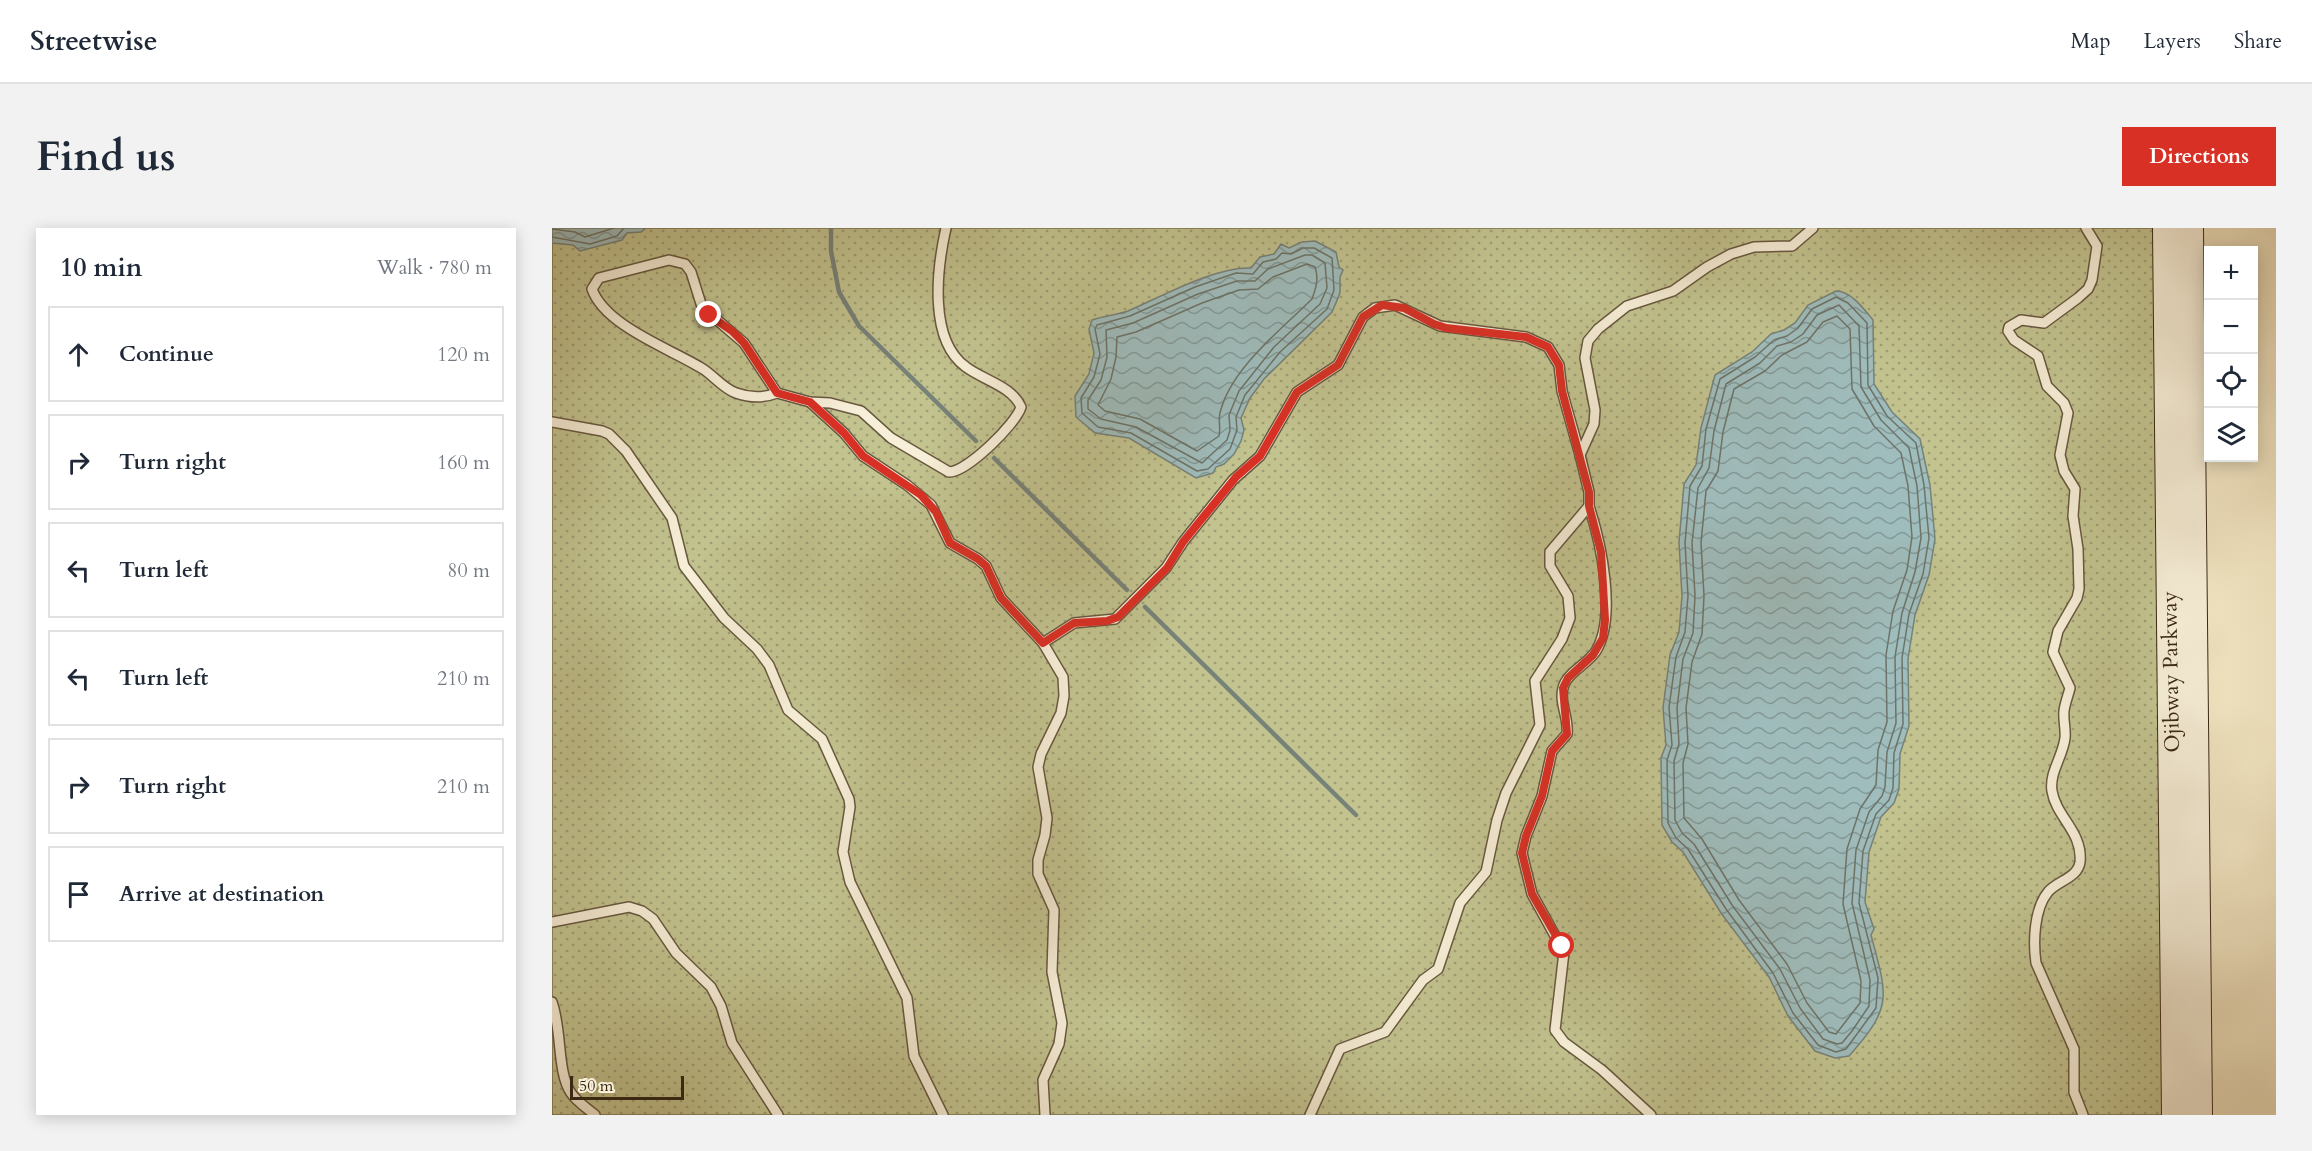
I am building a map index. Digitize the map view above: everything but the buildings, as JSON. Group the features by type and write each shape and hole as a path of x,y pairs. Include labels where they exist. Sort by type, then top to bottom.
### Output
{"main road":[{"name":"Ojibway Parkway","path":"2166,228 2175,1115"},
{"name":"Ojibway Parkway","path":"2190,228 2199,1115"}],"lane":[{"path":"777,393 744,343 702,307 691,272 685,264 669,260 599,278 594,283 592,289 596,299 612,315 699,367 734,393 761,397 777,393 810,402 830,403 861,411 891,438 950,472 965,469 1019,415 1019,402 965,366 947,348 938,305 946,228"},
{"path":"1580,449 1594,424 1595,410 1585,358 1588,341 1598,329 1627,306 1673,291 1731,254 1754,247 1792,246 1813,228"},
{"path":"2083,1115 2074,1092 2074,1049 2036,963 2034,950 2044,897 2056,885 2076,872 2080,863 2080,853 2073,831 2055,803 2051,789 2064,745 2064,711 2070,688 2055,660 2055,641 2079,589 2078,549 2073,516 2075,489 2064,471 2060,455 2068,413 2064,403 2047,386 2038,356 2014,340 2008,331 2009,327 2021,321 2044,323 2088,289 2094,271 2097,246 2086,228"},
{"path":"1043,643 1074,623 1115,619 1167,568 1183,542 1233,480 1260,456 1297,392 1338,365 1363,317 1375,308 1395,305 1440,326 1526,337 1548,347 1559,365 1562,391 1580,449 1589,492 1589,506 1601,552 1605,605 1603,638 1587,663 1564,683 1562,695 1567,734 1552,751 1542,796 1526,836 1522,853 1532,894 1564,952 1555,1030 1564,1042 1602,1070 1652,1115"},
{"path":"810,402 844,433 863,456 908,485 931,505 950,543 986,566 1001,598 1043,643 1063,677 1064,696 1061,712 1041,754 1038,767 1047,818 1038,860 1038,874 1054,910 1052,972 1062,1023 1059,1044 1043,1080 1045,1115"},
{"path":"552,422 602,431 621,444 672,518 681,557 691,576 724,618 757,649 769,665 788,710 826,745 849,799 850,807 843,852 850,882 907,998 915,1056 943,1115"},
{"path":"1310,1115 1340,1049 1385,1032 1423,980 1437,969 1460,903 1486,872 1497,820 1506,793 1539,725 1535,681 1563,639 1570,618 1568,596 1550,566 1550,552 1589,506"},
{"path":"552,922 629,907 642,911 653,919 676,953 711,987 721,1006 732,1043 778,1115"},
{"path":"552,1002 561,1041 565,1083 572,1094 595,1115"}],"green space":[{"path":"552,228 2157,228 2165,1115 552,1115"}],"water":[{"path":"552,228 646,228 641,232 627,233 622,240 580,251 573,245 552,243"},
{"path":"1315,241 1336,252 1339,267 1343,270 1340,277 1340,293 1332,312 1264,379 1250,398 1241,418 1244,430 1234,454 1224,464 1216,467 1213,473 1196,478 1129,438 1095,433 1076,417 1075,396 1089,374 1094,353 1089,329 1092,320 1128,311 1205,277 1251,268 1260,257 1274,254 1281,244 1289,248 1302,242"},
{"path":"1836,291 1852,297 1873,320 1874,384 1892,412 1920,439 1930,485 1935,539 1929,575 1915,615 1908,659 1909,726 1900,754 1899,789 1894,803 1881,817 1869,852 1865,902 1874,929 1871,935 1881,973 1883,1000 1874,1025 1864,1039 1849,1056 1835,1058 1815,1051 1788,1016 1769,977 1721,913 1683,852 1672,842 1662,825 1661,758 1666,745 1663,708 1670,655 1679,632 1682,596 1679,542 1684,484 1696,465 1701,428 1715,375 1752,352 1771,334 1795,323 1808,305"}],"waterway":[{"path":"831,228 831,251 839,292 859,326 976,441"},
{"path":"994,458 1127,590"},
{"path":"1145,607 1356,815"}],"route":[{"path":"709,315 732,331 744,343 777,393 810,402 828,416 863,456 876,467 921,495 936,512 950,543 986,566 1001,598 1043,643 1074,623 1115,619 1167,568 1183,542 1233,480 1260,456 1297,392 1338,365 1343,359 1363,317 1368,312 1382,305 1395,305 1446,328 1526,337 1548,347 1557,357 1562,391 1589,492 1589,506 1601,552 1605,605 1603,638 1587,663 1564,683 1562,695 1567,734 1552,751 1542,796 1523,844 1522,853 1532,894 1562,946"}]}
